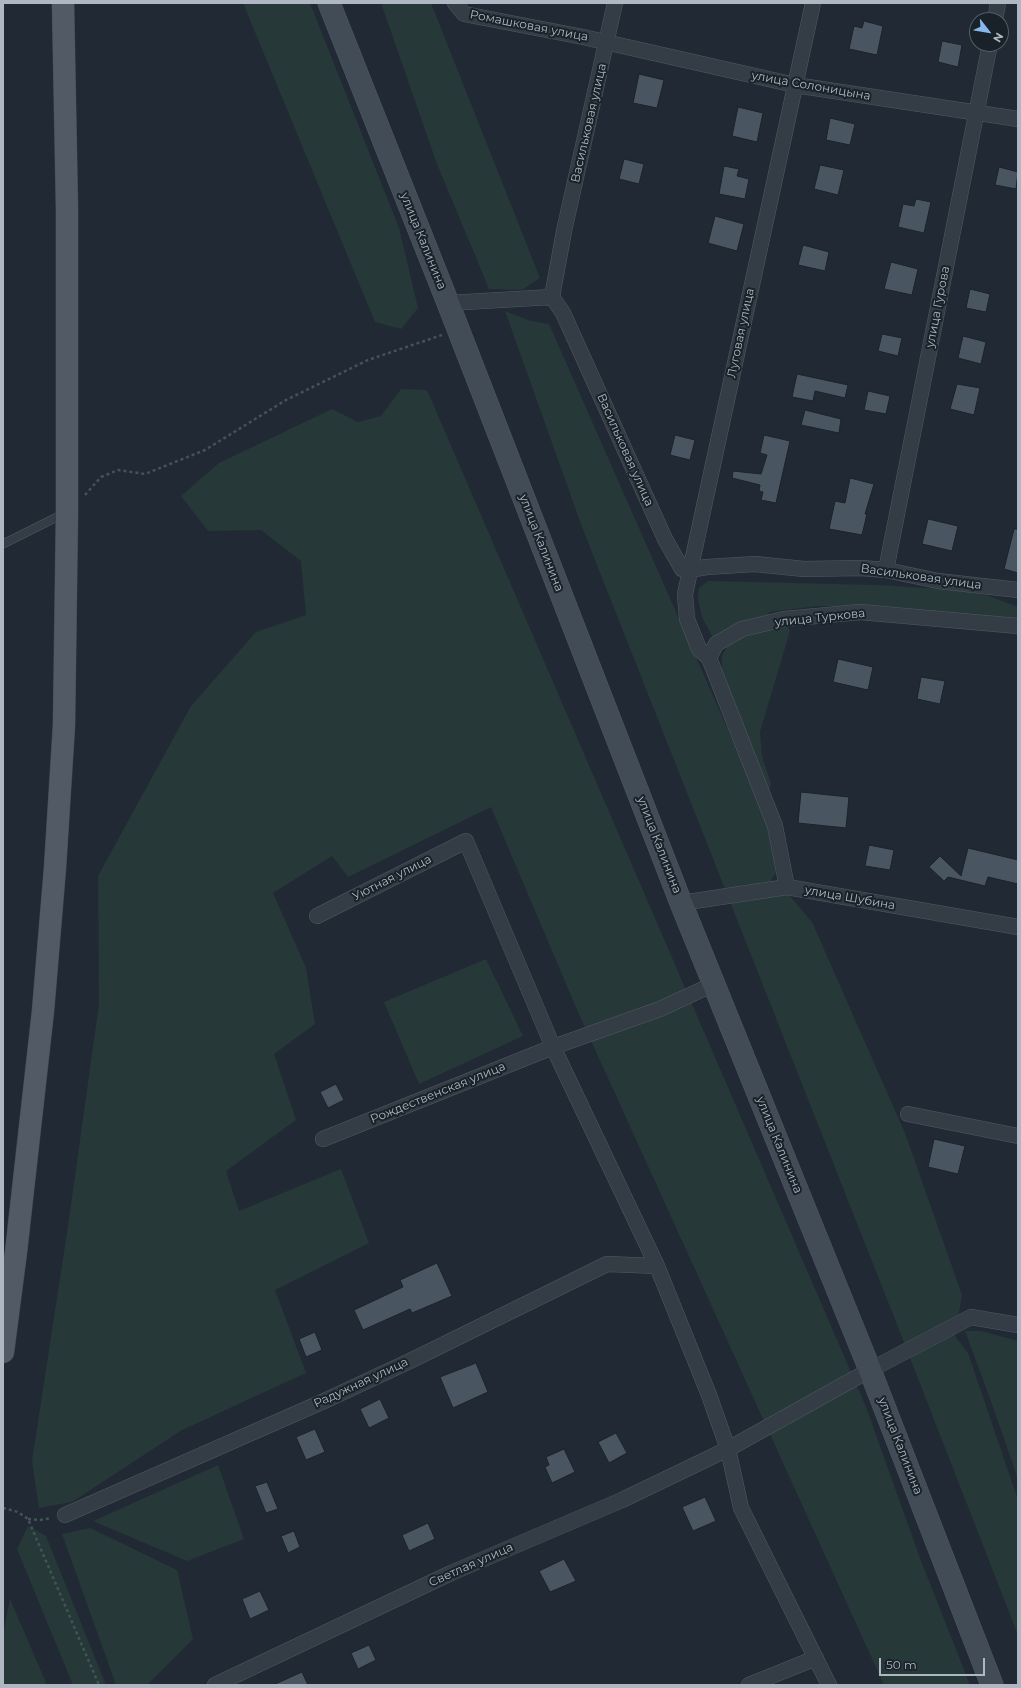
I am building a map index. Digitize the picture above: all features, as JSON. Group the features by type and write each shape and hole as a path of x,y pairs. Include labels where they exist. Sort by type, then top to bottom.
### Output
{"main road":[{"path":"3,1352 44,1011 64,725 67,512 67,210 63,3"},
{"name":"улица Калинина","path":"329,3 448,303 681,903 870,1370 992,1685"}],"street":[{"name":"Ромашковая улица","path":"455,3 464,14 607,42"},
{"name":"Васильковая улица","path":"615,3 564,231 552,297 563,313 665,539 682,569 689,570 706,567 755,564 804,569 861,568 886,570 938,581 1018,590"},
{"name":"Луговая улица","path":"709,658 699,649 687,619 684,594 813,3"},
{"name":"улица Солоницына","path":"607,42 796,85 1018,119"},
{"name":"улица Гурова","path":"886,570 988,52"},
{"path":"448,303 552,297"},
{"name":"улица Туркова","path":"709,658 716,644 742,629 784,619 860,612 1018,626"},
{"path":"709,658 775,826 787,887"},
{"name":"Уютная улица","path":"317,916 466,841 553,1047"},
{"name":"улица Шубина","path":"681,903 787,887 1018,927"},
{"name":"Рождественская улица","path":"323,1139 553,1047 660,1009 714,984"},
{"path":"553,1047 658,1266 709,1395 728,1449 741,1508 829,1685"},
{"path":"908,1114 1018,1136"},
{"name":"Радужная улица","path":"65,1515 322,1402 412,1360 607,1264 658,1266"},
{"name":"Светлая улица","path":"215,1685 451,1573 622,1500 728,1449 870,1370 971,1317 1018,1325"},
{"path":"749,1685 816,1658"}],"lane":[{"path":"3,544 67,512"}],"path":[{"path":"67,512 101,477 118,470 146,474 205,450 286,400 368,360 458,329"},
{"path":"3,1508 18,1512 28,1519 40,1520 65,1515"},
{"path":"28,1519 100,1685"}],"shaded area":[{"path":"243,3 310,3 399,228 418,308 401,329 375,322"},
{"path":"381,3 431,3 540,278 522,290 489,289 437,164"},
{"path":"505,311 531,321 549,324 770,825 778,870 771,880 789,895 812,922 905,1133 962,1295 955,1336 968,1353 1018,1500 1018,1635 582,527"},
{"path":"401,389 427,390 866,1407 920,1558 970,1685 884,1685 578,1012 491,807 348,877 332,856 273,893 306,968 315,1024 274,1054 296,1120 226,1171 239,1211 341,1169 369,1243 275,1290 306,1373 182,1430 72,1502 39,1508 32,1461 68,1226 99,1004 98,876 191,706 256,632 306,615 301,561 261,530 208,531 181,496 219,463 332,409 358,422 381,416"},
{"path":"708,581 877,585 959,590 989,596 1018,607 1018,621 897,607 817,606 769,612 767,619 713,638 702,617 698,599 699,588"},
{"path":"787,624 790,631 760,732 762,756 771,784 769,790 722,672 722,656 730,641"},
{"path":"486,959 523,1036 419,1084 384,1002"},
{"path":"965,1331 981,1331 1018,1341 1018,1479 992,1404"},
{"path":"218,1465 244,1539 187,1561 93,1521"},
{"path":"28,1526 46,1536 106,1685 73,1685 17,1549"},
{"path":"90,1528 177,1570 193,1639 147,1685 116,1685 62,1534"},
{"path":"10,1599 47,1685 3,1685 3,1635"}],"building":[{"path":"864,21 883,26 877,55 849,49 854,26 862,28"},
{"path":"942,41 962,45 958,67 938,62"},
{"path":"639,74 664,80 657,108 633,103"},
{"path":"738,107 763,113 757,142 732,136"},
{"path":"830,118 855,124 850,145 826,140"},
{"path":"624,159 644,164 639,184 619,179"},
{"path":"820,165 844,170 838,195 814,189"},
{"path":"724,166 739,169 737,176 749,179 745,199 719,194"},
{"path":"999,167 1018,172 1016,189 995,185"},
{"path":"916,199 931,202 924,233 898,227 903,204 914,206"},
{"path":"715,216 744,224 737,251 708,243"},
{"path":"803,245 829,252 825,271 798,265"},
{"path":"891,262 918,269 912,295 884,289"},
{"path":"970,289 990,294 986,312 966,308"},
{"path":"882,334 902,338 898,356 878,351"},
{"path":"963,336 986,342 981,364 958,358"},
{"path":"797,374 848,385 845,398 815,391 813,401 792,397"},
{"path":"957,384 980,388 974,415 950,409"},
{"path":"868,391 890,396 886,414 864,410"},
{"path":"805,410 841,419 839,433 801,425"},
{"path":"675,435 695,440 690,460 670,455"},
{"path":"764,435 790,441 776,503 761,500 763,492 759,491 760,485 732,478 733,471 761,474 767,455 760,453"},
{"path":"850,478 874,484 865,514 867,514 862,535 829,529 835,501 845,503"},
{"path":"928,519 958,526 952,551 922,544"},
{"path":"1014,529 1018,529 1018,573 1004,569"},
{"path":"838,659 873,667 868,690 833,682"},
{"path":"921,677 945,681 940,704 917,699"},
{"path":"801,792 849,797 846,828 798,823"},
{"path":"869,845 894,850 890,870 865,866"},
{"path":"968,848 1018,860 1018,884 988,877 985,886 948,877 944,881 929,867 940,856 961,876"},
{"path":"336,1084 344,1100 328,1108 320,1092"},
{"path":"934,1139 965,1146 958,1174 928,1167"},
{"path":"437,1263 452,1296 412,1313 410,1309 363,1330 354,1310 403,1287 400,1280"},
{"path":"315,1332 322,1350 306,1357 299,1339"},
{"path":"476,1363 488,1392 453,1408 440,1377"},
{"path":"380,1399 389,1418 369,1428 360,1409"},
{"path":"315,1429 325,1452 306,1460 296,1437"},
{"path":"616,1433 627,1453 609,1463 598,1442"},
{"path":"564,1449 575,1472 552,1483 545,1467 549,1465 546,1457"},
{"path":"267,1482 278,1509 266,1513 255,1486"},
{"path":"705,1497 716,1521 693,1531 682,1507"},
{"path":"428,1523 435,1539 409,1551 402,1535"},
{"path":"294,1531 300,1547 288,1553 281,1536"},
{"path":"564,1559 576,1581 550,1592 539,1571"},
{"path":"260,1591 269,1610 250,1619 242,1599"},
{"path":"369,1645 376,1660 358,1669 351,1653"},
{"path":"302,1672 308,1685 273,1685"}]}
